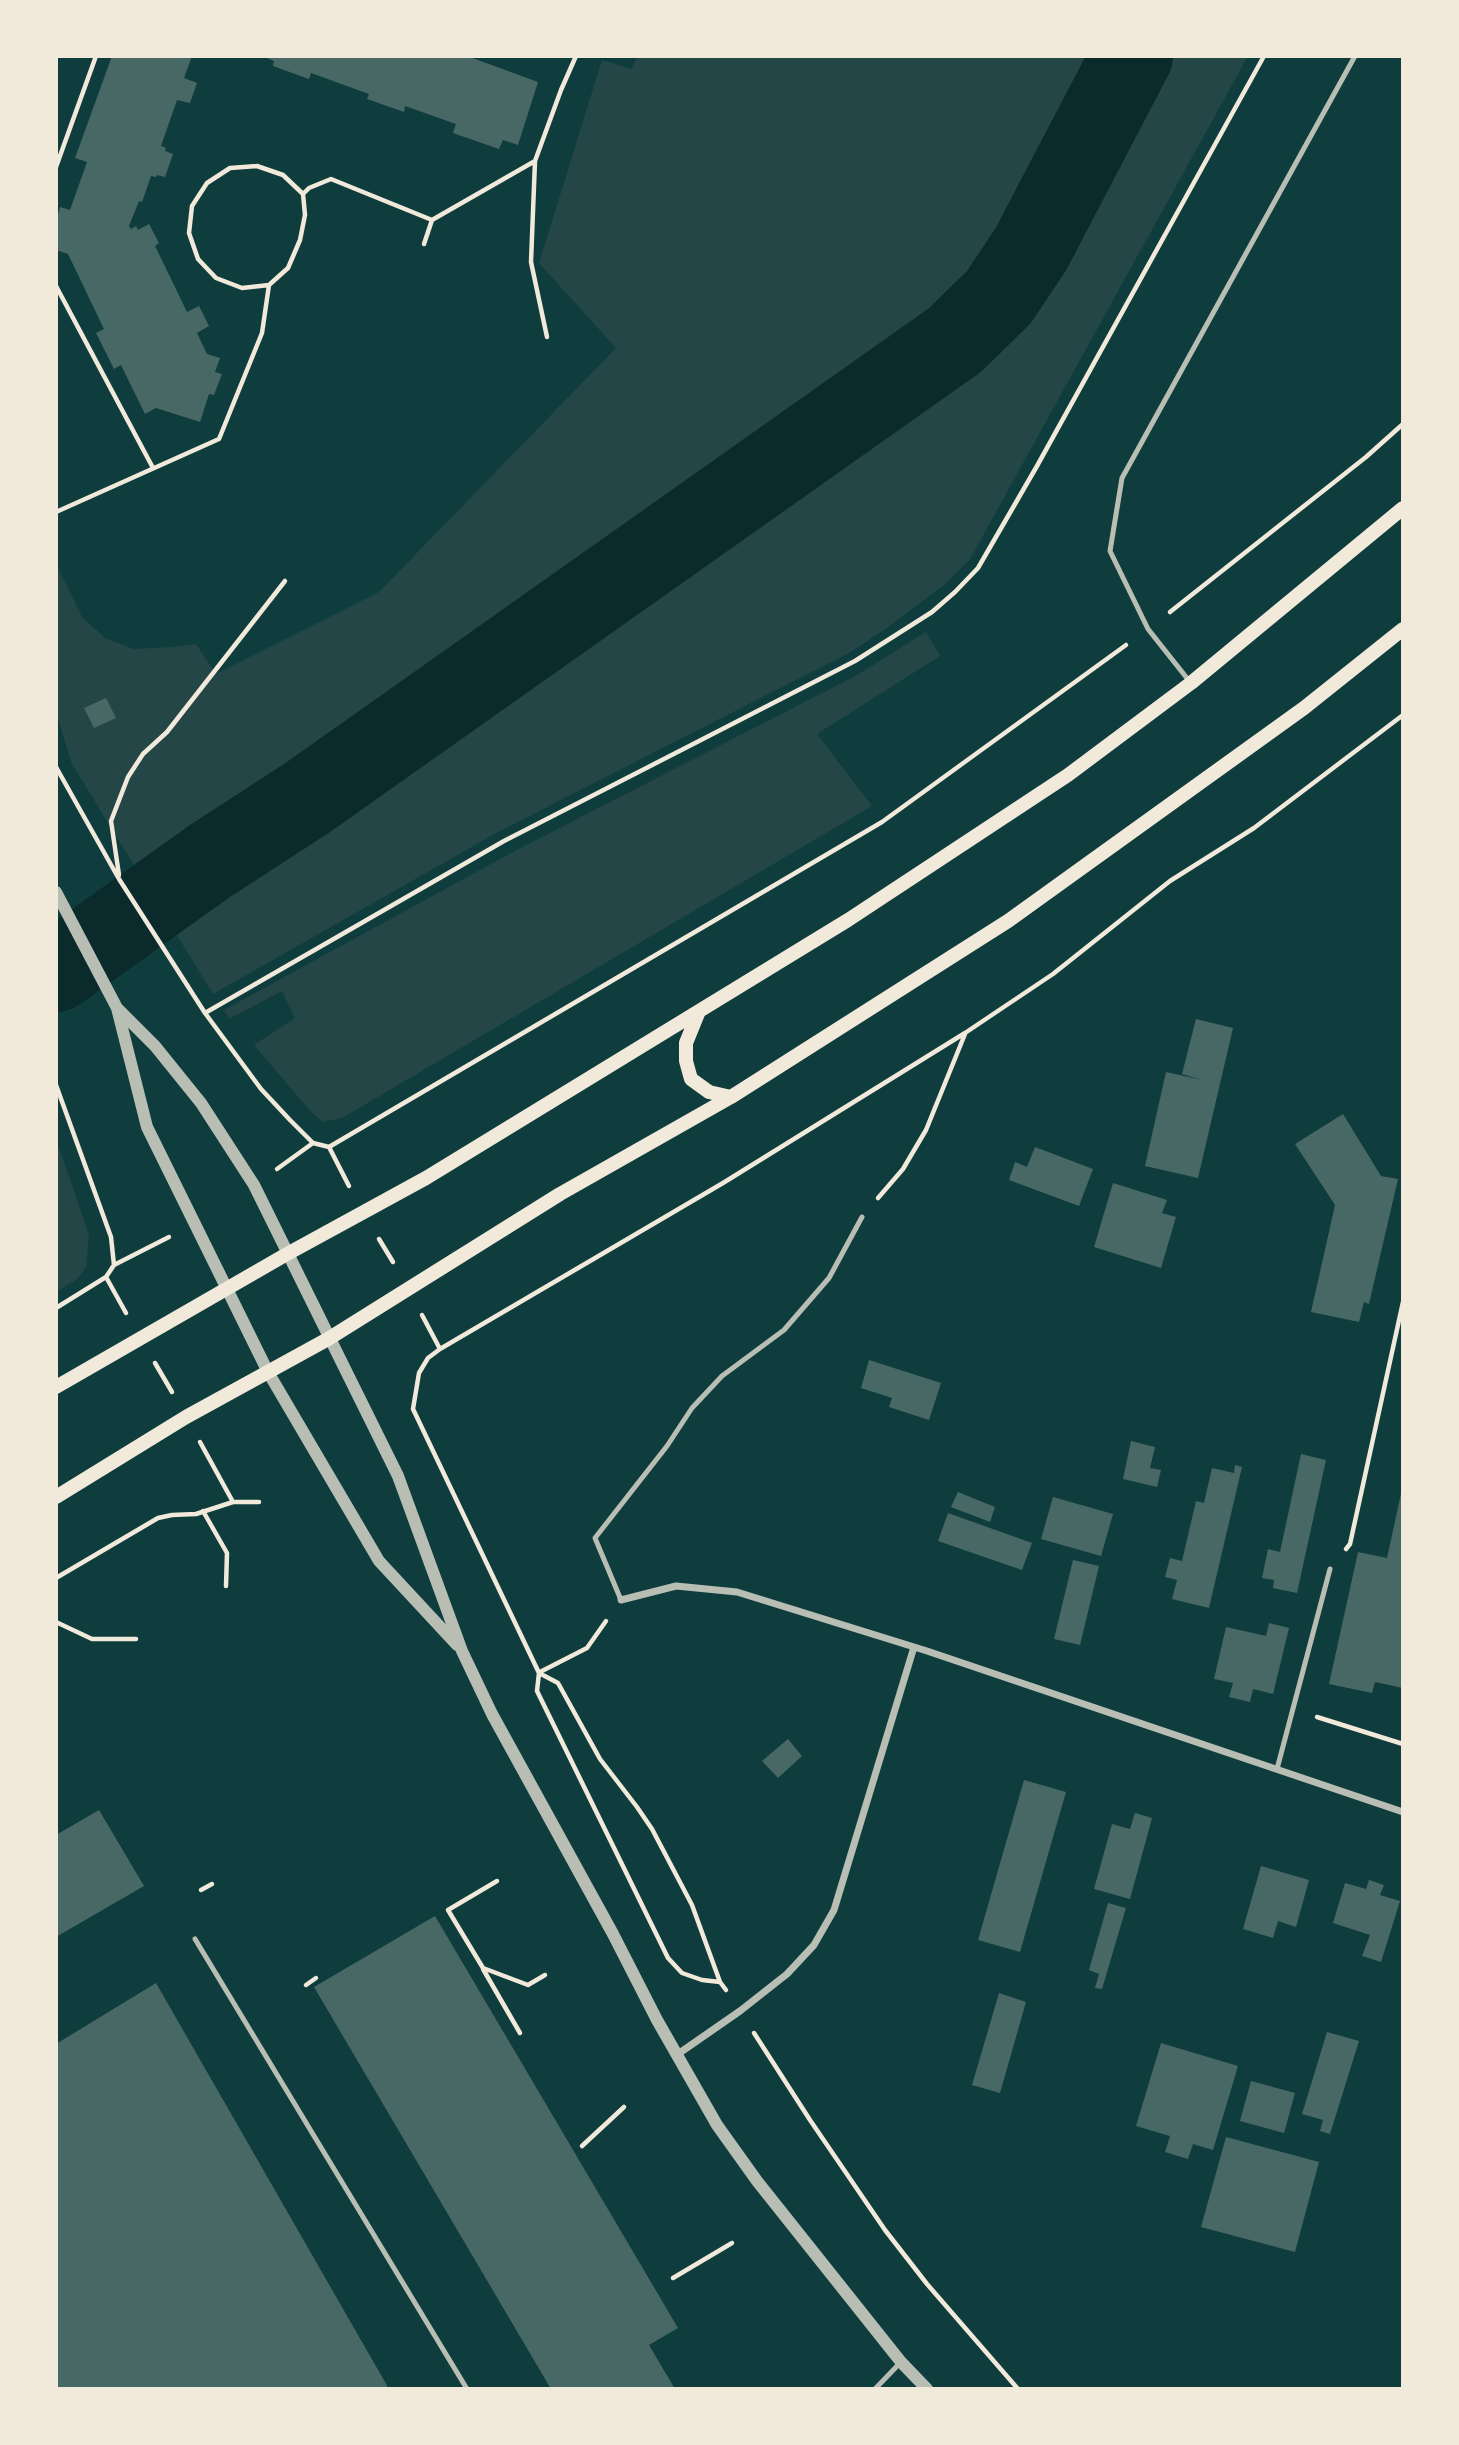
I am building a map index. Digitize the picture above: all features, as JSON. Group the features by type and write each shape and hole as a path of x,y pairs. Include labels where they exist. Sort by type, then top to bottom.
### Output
{"main road":[{"path":"56,1387 225,1289 426,1178 848,920 1068,775 1191,683 1403,508"},
{"path":"56,1497 186,1417 328,1339 560,1194 731,1097 1009,921 1304,708 1403,629"},
{"path":"699,1011 686,1043 685,1061 691,1079 709,1092 731,1097"}],"street":[{"path":"56,892 117,1008 147,1127 268,1372 379,1561 462,1651"},
{"path":"117,1008 155,1046 201,1103 254,1185 398,1476 462,1651 515,1759 718,2124 757,2181 901,2362 927,2389"},
{"path":"621,1600 676,1586 737,1592 927,1651 1403,1812"},
{"path":"678,2054 787,1974 814,1945 834,1910 914,1647"}],"lane":[{"path":"1191,683 1148,629 1110,551 1122,478 1355,56"},
{"path":"621,1600 595,1538 667,1446 692,1408 722,1377 784,1330 829,1278 862,1217"},
{"path":"1277,1769 1330,1569"},
{"path":"195,1939 467,2389"},
{"path":"875,2389 901,2362"}],"path":[{"path":"56,167 96,56"},
{"path":"547,337 531,262 535,161 576,56"},
{"path":"205,1013 504,841 855,661 932,612 955,592 978,568 1037,466 1264,56"},
{"path":"424,244 432,220 535,161"},
{"path":"257,166 283,175 303,194 305,215 300,240 288,268 269,285 242,288 216,278 198,259 189,233 192,206 207,183 230,169 257,166"},
{"path":"303,194 309,188 331,179 432,220"},
{"path":"56,512 219,439 262,333 269,285"},
{"path":"56,286 153,468"},
{"path":"56,767 119,879 205,1013 261,1089 313,1143 329,1147 881,822 1148,629 1366,457 1403,424"},
{"path":"119,879 111,821 128,777 143,754 167,732 285,581"},
{"path":"720,1982 702,1980 682,1973 668,1958 537,1691 539,1672 413,1409 419,1373 428,1358 440,1349 723,1183 965,1033 1053,974 1170,881 1254,828 1403,715"},
{"path":"862,1217 903,1169 926,1130 965,1033"},
{"path":"56,1086 111,1237 114,1265 106,1277 56,1308"},
{"path":"329,1147 440,1349"},
{"path":"1330,1569 1350,1544 1403,1302"},
{"path":"56,1578 158,1518 203,1511 233,1502 259,1502"},
{"path":"203,1511 227,1553 226,1586"},
{"path":"539,1672 587,1648 621,1600"},
{"path":"56,1622 92,1639 136,1639"},
{"path":"539,1672 558,1683 600,1759 652,1829 692,1905 720,1982 810,2120 885,2230 927,2284 1017,2389"},
{"path":"1293,1709 1403,1744"},
{"path":"497,1881 448,1910 520,2033"},
{"path":"201,1890 212,1884"},
{"path":"483,1968 528,1985 545,1975"},
{"path":"306,1985 316,1978"},
{"path":"582,2146 624,2107"},
{"path":"673,2278 732,2243"}],"shaded area":[{"path":"638,56 1248,56 970,559 945,584 849,653 498,832 213,994 72,764 56,713 56,564 82,617 105,638 133,649 196,644 216,674 379,592 616,348 539,263 602,60 631,69"},
{"path":"926,632 940,656 817,734 872,806 342,1118 323,1122 311,1112 254,1045 295,1018 282,991 229,1019 224,1010 511,853 859,674"},
{"path":"56,1139 89,1235 86,1267 77,1279 56,1292"}],"building":[{"path":"112,56 192,56 184,78 197,83 190,103 177,100 161,146 173,154 165,177 151,176 142,202 139,201 129,226 131,229 136,226 138,230 149,224 159,243 155,246 187,312 199,306 209,326 197,333 207,354 220,358 215,372 222,374 214,395 209,394 200,422 156,408 145,414 121,365 114,369 96,333 104,329 68,254 56,250 56,222 60,207 70,210 87,162 75,158"},
{"path":"262,56 467,56 538,82 518,145 503,140 499,149 453,133 456,124 405,106 404,112 367,99 369,94 311,73 309,79 273,66 274,61"},
{"path":"106,698 116,718 94,728 84,708"},
{"path":"1196,1019 1233,1028 1198,1178 1145,1166 1166,1072 1202,1080 1182,1074"},
{"path":"1343,1114 1381,1176 1398,1179 1369,1304 1364,1302 1359,1322 1311,1312 1335,1205 1295,1144"},
{"path":"1035,1147 1093,1169 1079,1206 1009,1180 1015,1162 1027,1167"},
{"path":"1113,1183 1167,1200 1162,1213 1176,1217 1161,1268 1094,1247"},
{"path":"869,1360 941,1383 929,1420 889,1407 892,1398 861,1388"},
{"path":"1131,1441 1155,1447 1150,1468 1161,1470 1157,1487 1123,1479"},
{"path":"1301,1454 1326,1460 1297,1593 1273,1588 1274,1580 1262,1578 1268,1549 1280,1552"},
{"path":"1235,1465 1242,1467 1209,1608 1172,1599 1177,1580 1165,1577 1170,1558 1182,1561 1196,1501 1204,1503 1212,1468 1234,1473"},
{"path":"1402,1489 1403,1688 1375,1682 1372,1693 1329,1684 1358,1552 1387,1558"},
{"path":"958,1492 995,1507 990,1522 951,1507"},
{"path":"1053,1497 1113,1514 1101,1556 1041,1539"},
{"path":"948,1513 1032,1543 1022,1570 938,1541"},
{"path":"1073,1560 1099,1566 1080,1645 1054,1639"},
{"path":"1269,1623 1289,1628 1273,1694 1253,1689 1250,1702 1229,1697 1233,1683 1214,1679 1226,1627 1266,1636"},
{"path":"788,1739 802,1756 778,1778 762,1761"},
{"path":"1024,1780 1066,1792 1020,1952 978,1940"},
{"path":"99,1810 144,1886 56,1937 56,1835"},
{"path":"1135,1813 1152,1818 1130,1899 1094,1889 1112,1824 1130,1829"},
{"path":"1261,1866 1309,1880 1296,1927 1278,1921 1273,1938 1243,1929"},
{"path":"1369,1880 1384,1885 1380,1895 1400,1901 1381,1962 1362,1956 1370,1935 1333,1923 1345,1883 1366,1889"},
{"path":"1108,1903 1126,1908 1102,1989 1095,1988 1099,1974 1089,1970"},
{"path":"435,1916 678,2328 649,2345 675,2389 551,2389 314,1987"},
{"path":"156,1983 389,2389 56,2389 56,2044"},
{"path":"999,1993 1026,2002 1000,2093 972,2085"},
{"path":"1327,2032 1359,2041 1330,2134 1320,2131 1323,2120 1302,2114"},
{"path":"1161,2043 1238,2066 1213,2150 1193,2144 1188,2159 1165,2152 1170,2136 1136,2126"},
{"path":"1251,2081 1295,2093 1284,2133 1240,2121"},
{"path":"1226,2137 1319,2162 1295,2252 1201,2227"}],"waterway":[{"path":"56,971 210,861 307,798 955,340 999,297 1031,249 1132,56"}]}
